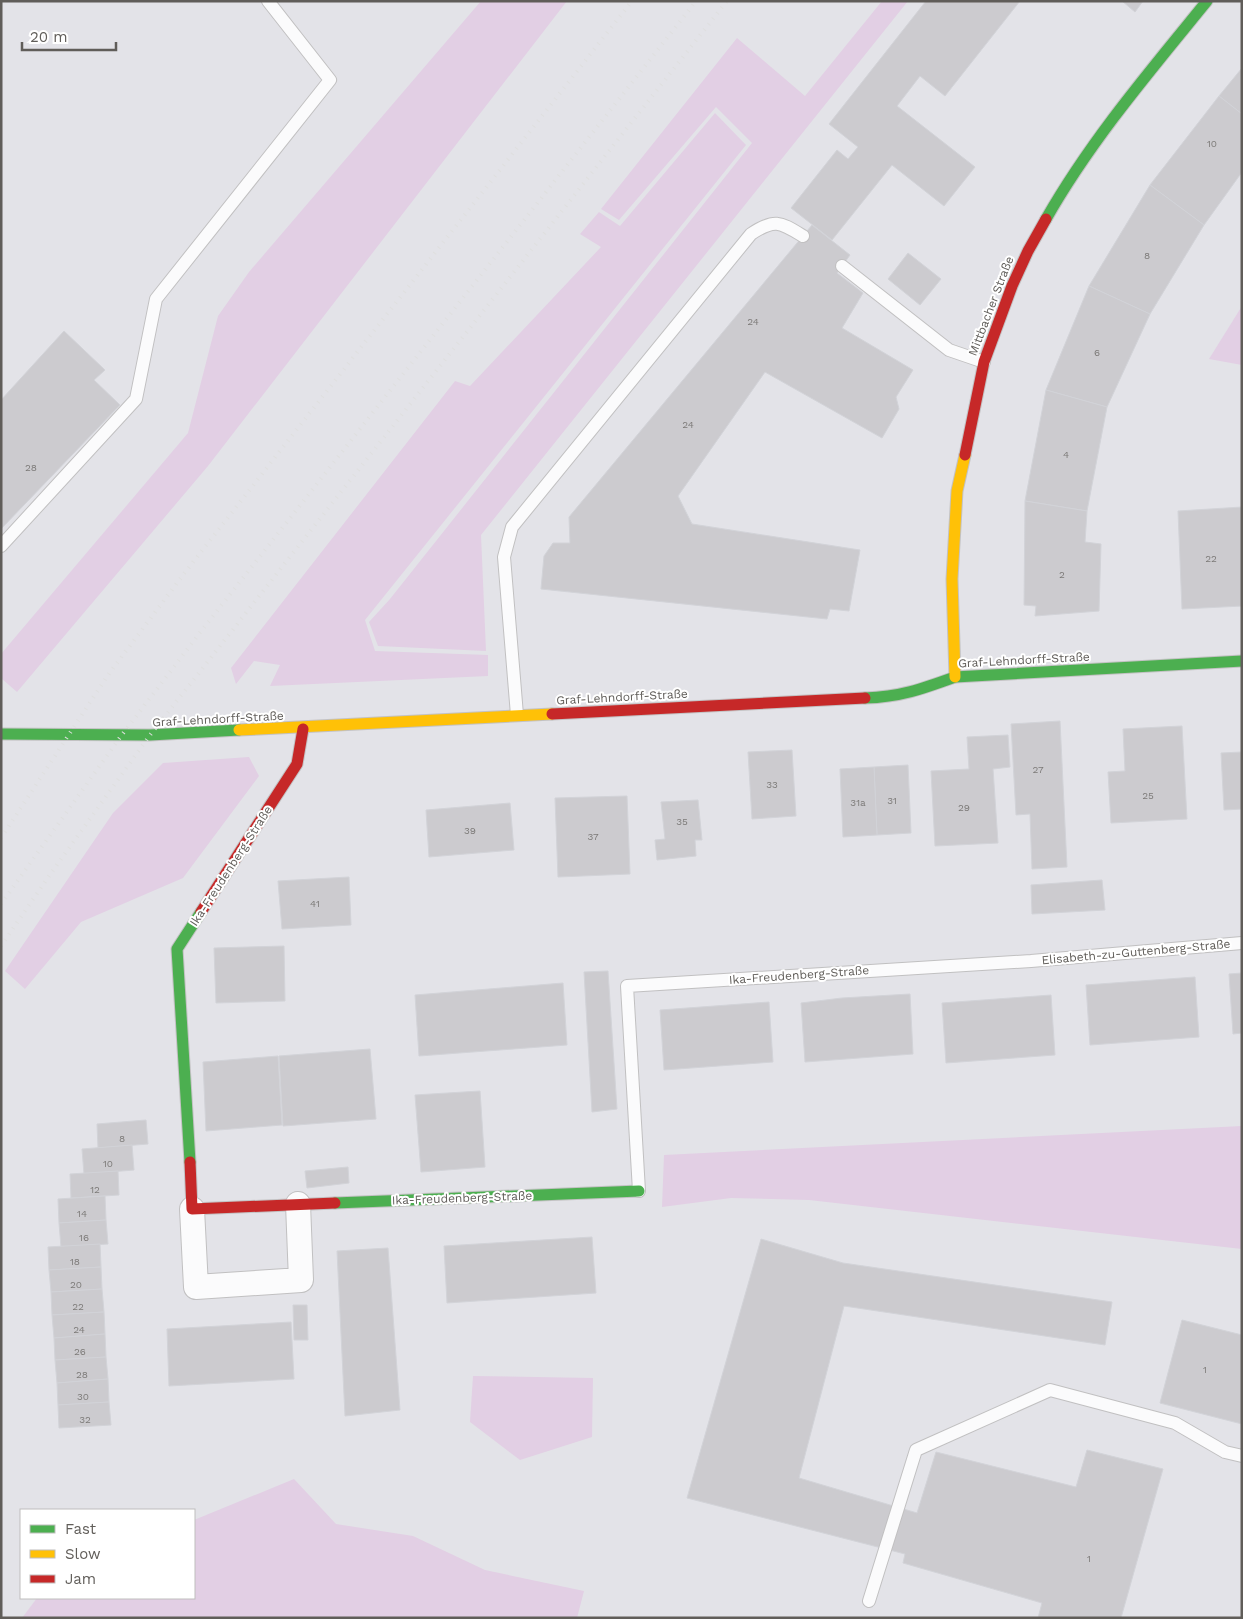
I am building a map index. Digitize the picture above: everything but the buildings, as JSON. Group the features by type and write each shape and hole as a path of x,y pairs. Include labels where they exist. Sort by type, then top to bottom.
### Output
{"street":[{"name":"Mittbacher Straße","path":"954,677 952,579 957,491 984,362 1012,286 1028,251 1062,191 1118,111 1207,1"},
{"name":"Graf-Lehndorff-Straße","path":"1,734 150,736 891,697 918,691 954,677 1242,661"},
{"name":"Ika-Freudenberg-Straße","path":"303,729 297,764 177,949 192,1209 639,1191"},
{"path":"192,1209 196,1287 300,1280 298,1204"}],"lane":[{"path":"1,546 136,399 156,299 330,80 268,1"},
{"path":"517,716 504,557 512,527 751,234 766,224 783,224 802,236"},
{"path":"842,266 949,350 984,362"},
{"name":"Elisabeth-zu-Guttenberg-Straße","path":"1031,961 1242,943"},
{"name":"Ika-Freudenberg-Straße","path":"639,1191 627,986 1031,961"},
{"path":"870,1601 916,1450 1050,1390 1175,1423 1225,1452 1242,1456"}],"shaded area":[{"path":"481,1 567,1 208,466 17,692 1,678 1,654 188,433 218,316 249,272"},
{"path":"882,1 908,1 481,535 486,651 378,646 369,622 390,599 752,143 716,107 619,220 601,209 737,38 805,96"},
{"path":"715,113 746,145 365,620 375,651 488,655 488,676 270,686 280,665 254,661 236,684 231,668 455,381 470,386 601,247 580,234 599,212 620,226"},
{"path":"1242,306 1242,365 1209,359"},
{"path":"249,757 259,776 183,878 81,922 25,989 5,971 113,813 163,763"},
{"path":"1242,1126 1242,1249 809,1200 731,1198 662,1207 664,1155"},
{"path":"473,1376 593,1378 592,1437 520,1460 470,1422"},
{"path":"294,1479 336,1524 413,1536 485,1570 584,1591 577,1618 22,1618 36,1599 195,1599 195,1520"}],"railway":[{"path":"1,838 108,675 183,575 632,1"},
{"path":"1,904 121,736 199,634 696,1"},
{"path":"1,946 150,735 727,1"}],"traffic: fast":[{"path":"1046,219 1082,161 1143,80 1207,1"},
{"path":"865,698 911,692 955,677 1242,661"},
{"path":"1,734 150,735 239,730"},
{"path":"190,1162 177,949 201,912"},
{"path":"335,1203 639,1191"}],"traffic: slow":[{"path":"955,677 952,579 957,491 965,455"},
{"path":"239,730 552,714"}],"traffic: jam":[{"path":"965,455 984,362 1012,286 1028,251 1046,219"},
{"path":"552,714 865,698"},
{"path":"201,912 297,764 303,729"},
{"path":"190,1162 192,1209 335,1203"}]}
